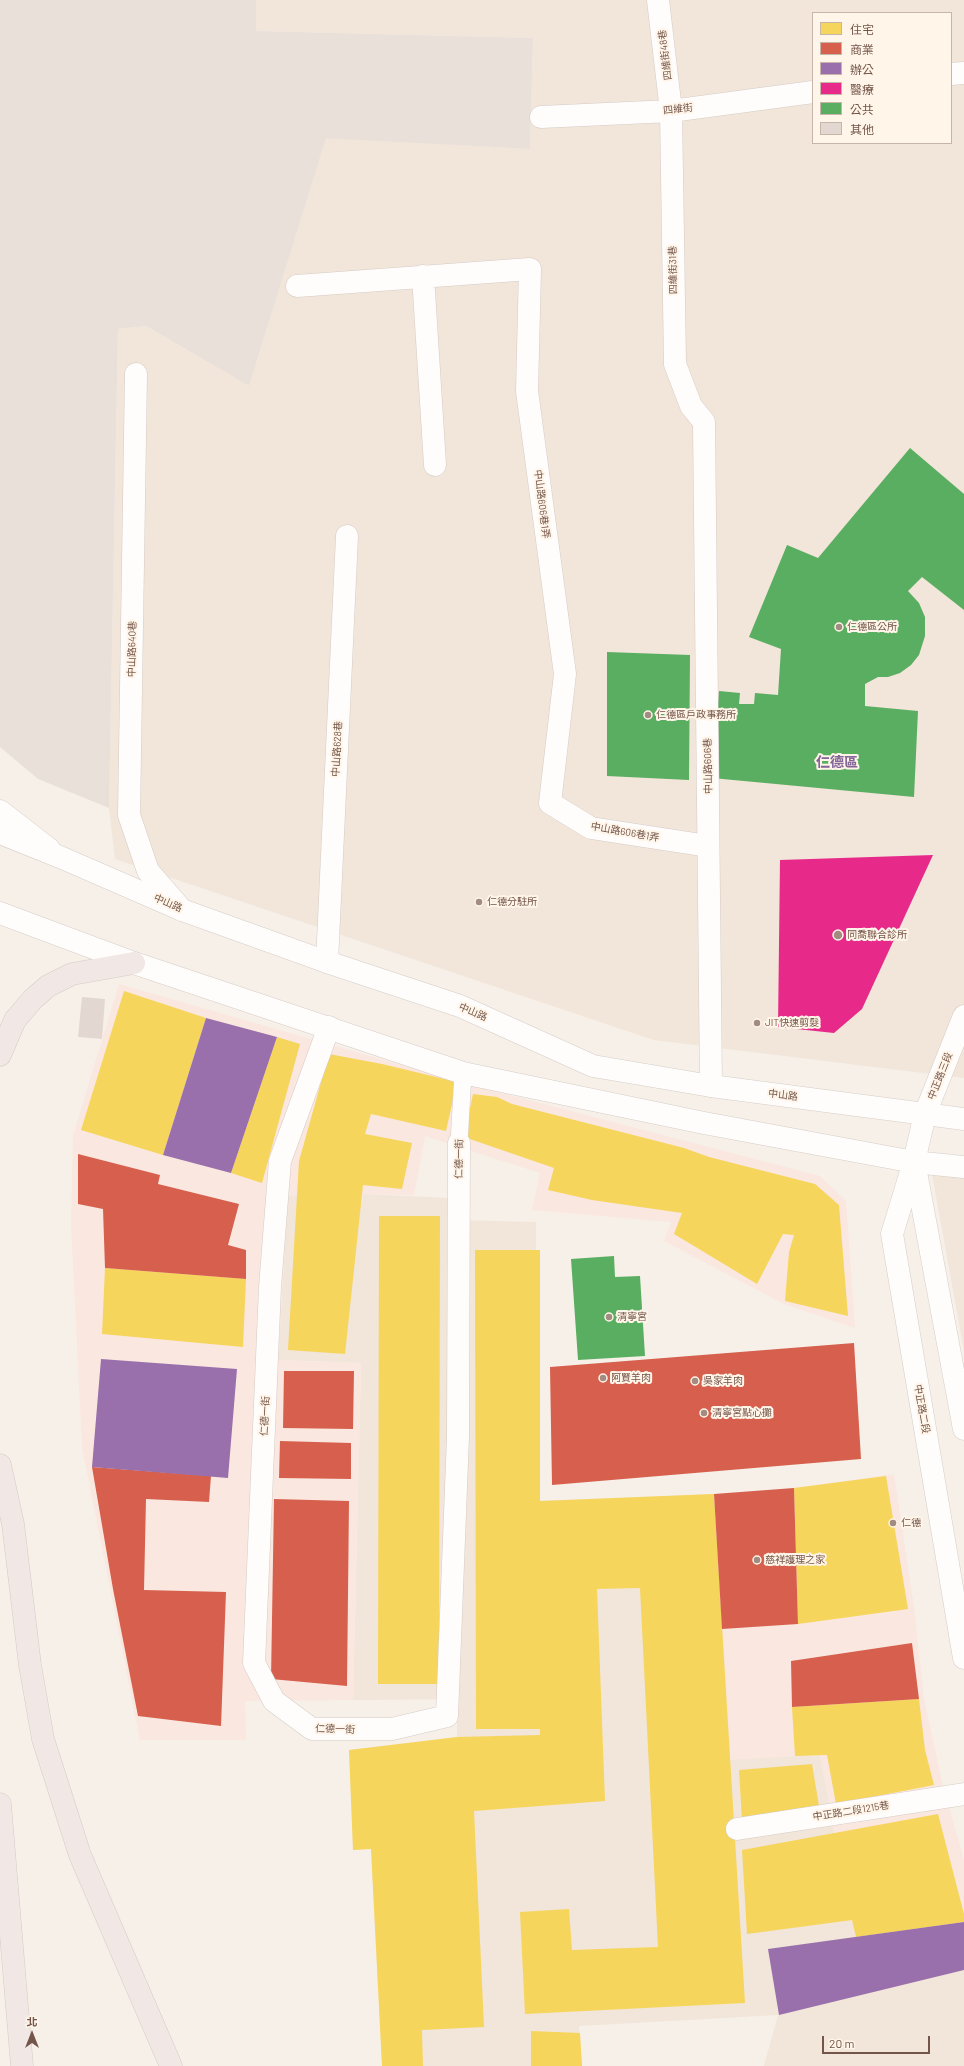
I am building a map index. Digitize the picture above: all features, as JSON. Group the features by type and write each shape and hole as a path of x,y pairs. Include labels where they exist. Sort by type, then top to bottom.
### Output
{"highway":[{"path":"0,1055 15,1020 33,999 48,986 72,974 134,963"},
{"path":"0,1465 13,1524 30,1665 43,1739 80,1855 171,2066"},
{"path":"0,1804 22,2066"}],"street":[{"name":"四維街48巷","path":"658,0 671,110"},
{"path":"952,74 964,72"},
{"name":"四維街","path":"541,116 671,110 812,92"},
{"name":"四維街31巷","path":"671,110 675,364 691,406 704,422"},
{"name":"中山路606巷1弄","path":"297,286 530,269 527,391 565,674 550,803 591,828 708,846"},
{"path":"423,276 436,465"},
{"name":"中山路640巷","path":"136,374 129,815 148,871 182,910"},
{"name":"中山路606巷","path":"704,422 711,1086"},
{"name":"中山路628巷","path":"328,962 347,536"},
{"path":"0,811 60,857"},
{"name":"中山路","path":"0,833 60,857 182,910 328,962 460,1006 593,1066 711,1086 964,1119"},
{"path":"0,913 134,963 463,1073 704,1123 914,1162 964,1167"},
{"name":"中正路三段","path":"925,1114 964,1016"},
{"name":"仁德一街","path":"329,1027 280,1161 270,1287 254,1663 274,1701 312,1730 392,1730 447,1716 458,1437 459,1143"},
{"name":"中正路二段","path":"925,1114 914,1162 892,1234 964,1658"},
{"name":"中正路二段","path":"914,1162 964,1428"},
{"name":"中正路二段1215巷","path":"737,1829 964,1794"}],"lane":[{"name":"仁德一街","path":"459,1143 463,1073"}],"shaded area":[{"path":"0,0 256,0 256,31 533,38 530,149 326,138 249,386 146,326 118,329 109,808 38,779 0,747"},
{"path":"256,0 964,0 964,1078 654,1040 115,859 109,808 118,329 146,326 249,386 326,137 530,149 533,38 255,31"},
{"path":"119,984 471,1085 820,1176 846,1201 855,1328 784,1304 664,1241 671,1222 532,1210 540,1173 425,1136 414,1195 363,1194 362,1203 288,1195 278,1360 361,1363 353,1700 245,1701 246,1740 140,1740 82,1447 71,1224 73,1136"},
{"path":"932,1174 964,1178 964,1351"},
{"path":"363,1194 449,1198 448,1220 536,1222 535,1501 714,1494 795,1756 820,1755 835,1834 964,1922 964,2066 764,2066 778,2015 579,2026 582,2066 382,2066 371,1849 353,1850 349,1750 457,1737 457,1699 353,1700 361,1363 278,1360 288,1195 362,1203"},
{"path":"894,1474 914,1607 924,1699 942,1782 964,1860 964,1922 856,1937 820,1755 730,1760 714,1494 794,1488"}],"building: 住宅":[{"path":"124,991 206,1018 163,1155 81,1130"},
{"path":"277,1037 300,1044 262,1183 231,1173"},
{"path":"329,1054 382,1064 457,1082 446,1131 371,1114 365,1134 412,1143 402,1189 363,1185 345,1354 288,1350 299,1161"},
{"path":"473,1094 497,1097 512,1104 684,1148 709,1157 815,1184 839,1205 848,1316 785,1301 789,1252 794,1235 783,1234 757,1284 674,1234 682,1213 592,1200 548,1190 554,1168 464,1137"},
{"path":"379,1216 440,1216 439,1684 378,1684"},
{"path":"475,1250 540,1250 540,1501 714,1494 745,2003 525,2014 520,1912 569,1909 572,1950 658,1947 640,1588 597,1589 605,1801 474,1811 484,2027 422,2030 423,2066 382,2066 371,1849 353,1850 349,1750 457,1737 540,1735 540,1729 476,1729"},
{"path":"105,1268 246,1279 243,1347 102,1334"},
{"path":"886,1476 908,1609 798,1624 794,1488"},
{"path":"919,1699 925,1750 934,1785 836,1804 827,1755 795,1756 792,1707"},
{"path":"812,1764 819,1806 742,1820 739,1770"},
{"path":"938,1814 964,1914 964,1922 856,1937 852,1920 747,1934 742,1850"},
{"path":"531,2031 580,2033 582,2066 531,2066"}],"building: 商業":[{"path":"78,1154 160,1175 158,1184 239,1204 228,1245 246,1250 246,1279 105,1268 103,1209 78,1204"},
{"name":"清寧宮點心攤","path":"854,1343 861,1459 552,1485 550,1367"},
{"path":"284,1371 354,1371 353,1429 283,1428"},
{"path":"280,1441 351,1443 351,1479 279,1478"},
{"path":"92,1467 211,1476 209,1502 146,1499 144,1590 226,1592 221,1726 138,1716 113,1589"},
{"name":"慈祥護理之家","path":"794,1488 798,1624 722,1629 714,1494"},
{"path":"274,1499 349,1501 347,1686 271,1679"},
{"path":"912,1643 919,1699 792,1707 791,1661"}],"building: 辦公":[{"path":"206,1018 277,1037 231,1173 163,1155"},
{"path":"101,1359 237,1369 228,1478 92,1467"},
{"path":"964,1922 964,1970 779,2015 768,1949"}],"building: 醫療":[{"name":"同喬聯合診所","path":"933,855 862,1009 834,1033 778,1027 780,860"}],"building: 公共":[{"name":"仁德區公所","path":"910,448 964,494 964,610 922,577 908,591 919,603 925,617 925,636 919,655 911,665 900,673 888,677 878,677 865,684 865,706 918,711 914,797 712,778 719,691 740,693 739,704 754,704 755,693 778,695 781,649 749,637 787,545 818,558"},
{"name":"仁德區戶政事務所","path":"607,652 690,655 689,780 607,776"},
{"name":"清寧宮","path":"614,1256 615,1277 640,1276 645,1356 578,1360 571,1259"}],"building: 其他":[{"path":"82,997 105,999 102,1039 78,1037"}],"place":[{"name":"仁德區公所","path":"839,627"},
{"name":"仁德區戶政事務所","path":"648,715"},
{"name":"仁德分駐所","path":"479,902"},
{"name":"同喬聯合診所","path":"838,935"},
{"name":"JIT快速剪髮","path":"757,1023"},
{"name":"清寧宮","path":"609,1317"},
{"name":"阿賢羊肉","path":"603,1378"},
{"name":"吳家羊肉","path":"695,1381"},
{"name":"清寧宮點心攤","path":"704,1413"},
{"name":"仁德","path":"893,1523"},
{"name":"慈祥護理之家","path":"757,1560"}],"district":[{"name":"仁德區","path":"837,762"}]}
